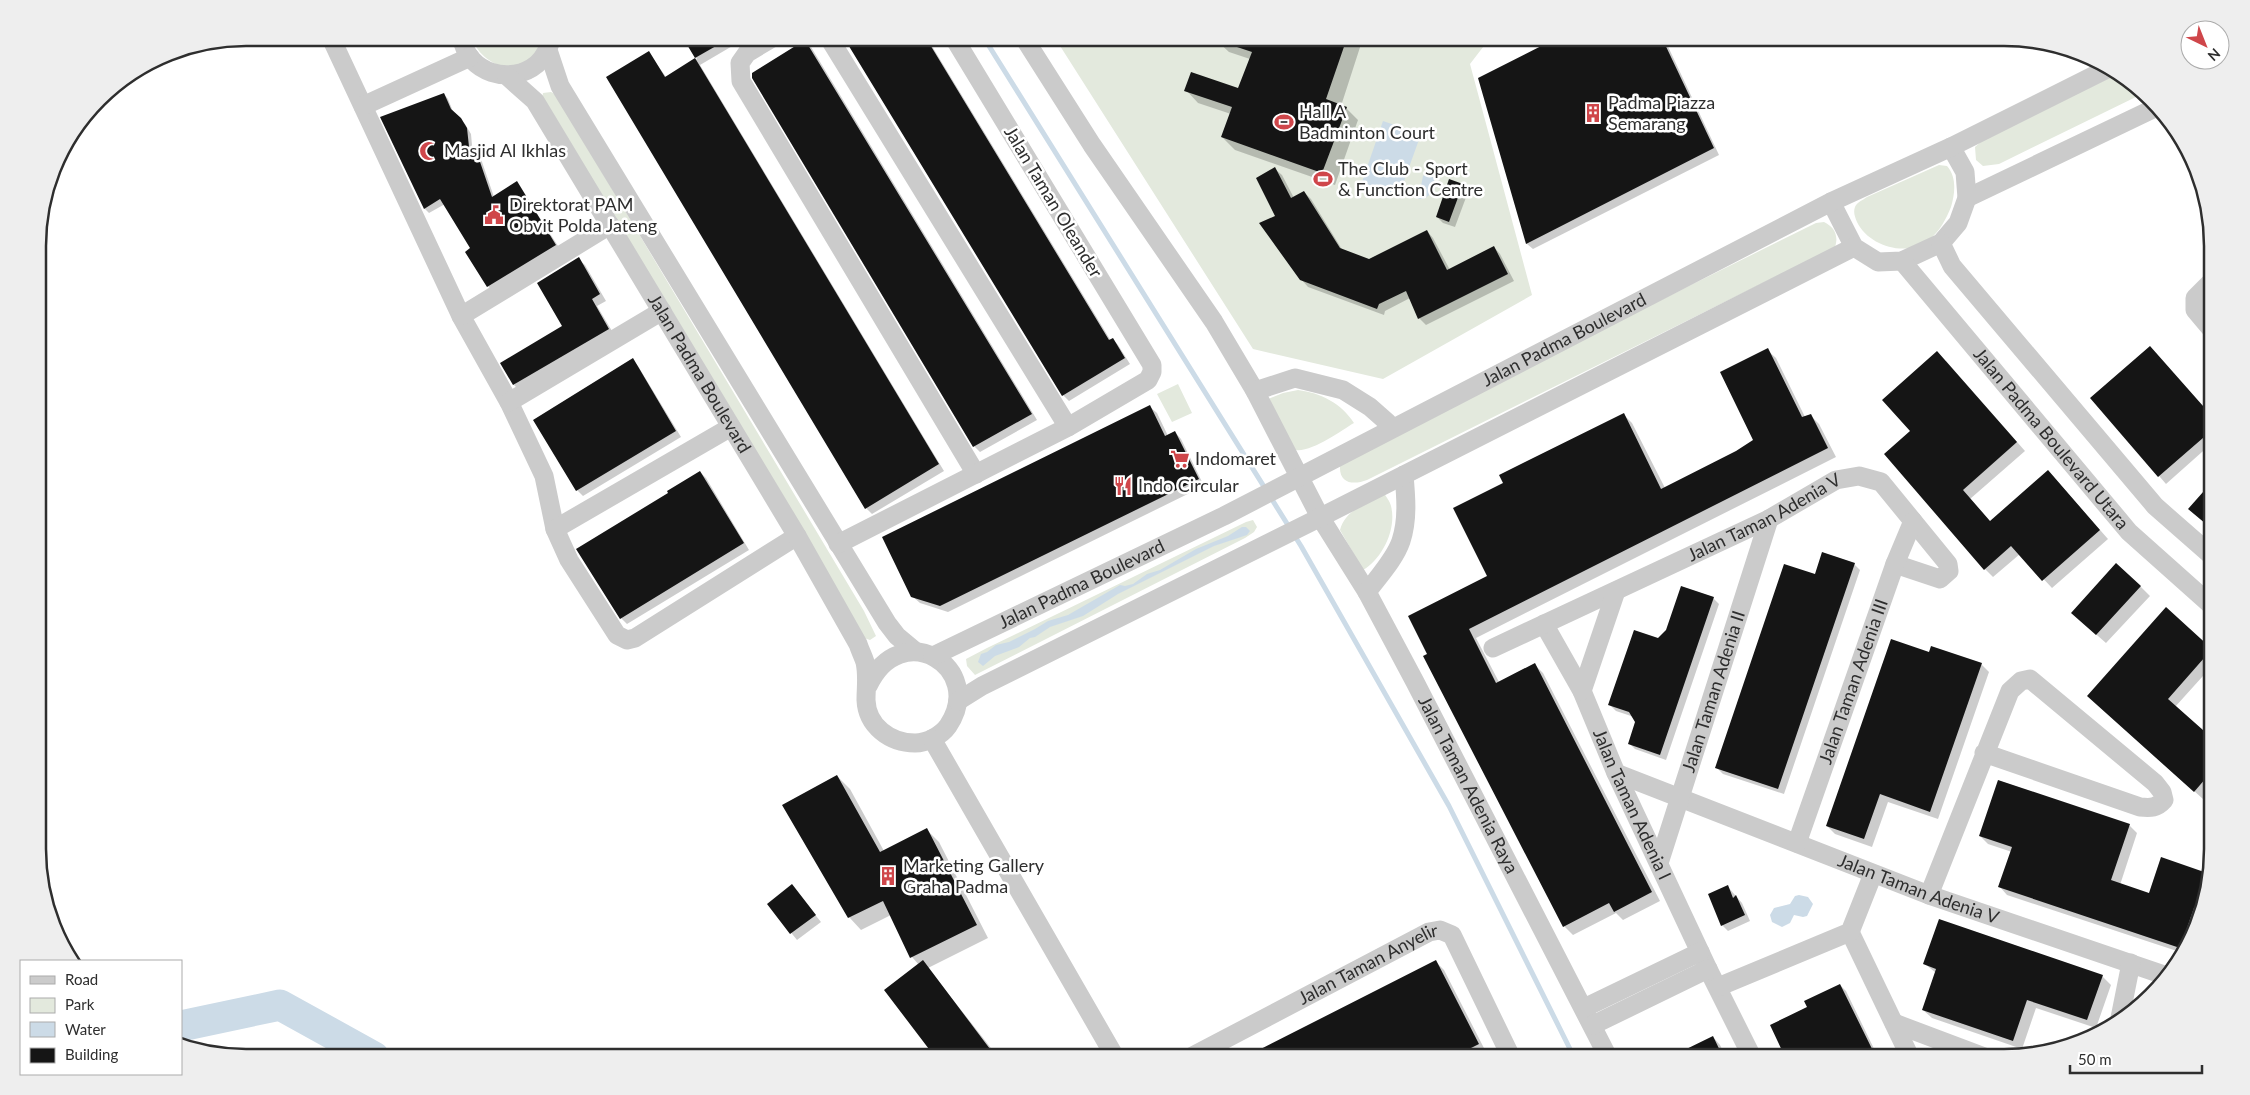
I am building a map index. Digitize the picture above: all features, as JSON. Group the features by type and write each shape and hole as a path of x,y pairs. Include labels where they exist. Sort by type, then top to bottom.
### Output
{"street":[{"path":"335,46 461,316 509,402 544,476 555,529 574,569 617,636 626,640 635,638 797,536"},
{"path":"465,46 470,57 486,70 507,76 524,72 538,64 549,46"},
{"name":"Jalan Padma Boulevard","path":"550,46 560,86 838,544 897,636 924,654 1231,512 1831,202 1951,147"},
{"path":"759,46 747,53 740,63 741,81 976,474"},
{"path":"835,46 1068,427 838,544"},
{"name":"Jalan Taman Oleander","path":"959,46 1152,366 1152,372 1148,380 1068,427"},
{"name":"Jalan Taman Adenia Raya","path":"1029,46 1092,145 1214,322 1255,391 1320,518 1367,592 1420,691 1604,1049"},
{"path":"363,106 470,57"},
{"path":"1831,202 1854,247 1878,262 1902,261 1941,243 1958,223 1967,198 1965,172 1951,147 2102,72"},
{"name":"Jalan Padma Boulevard","path":"507,76 535,101 797,536 858,644 865,662 868,686"},
{"path":"1967,198 2150,110"},
{"path":"461,316 610,225"},
{"name":"Jalan Padma Boulevard Utara","path":"1941,243 1952,266 2155,506 2204,549"},
{"path":"958,701 982,686 1320,518 1854,247"},
{"name":"Jalan Padma Boulevard Utara","path":"1902,261 2129,532 2204,599"},
{"path":"2204,289 2195,298 2195,310 2204,321"},
{"path":"509,402 662,311"},
{"path":"1255,391 1295,378 1343,390 1370,408 1387,422 1391,429"},
{"path":"555,529 731,427"},
{"path":"1367,592 1385,568 1401,541 1407,505 1404,475"},
{"name":"Jalan Taman Adenia V","path":"1493,648 1768,519 1836,480 1859,476 1881,482 1948,564 1949,571 1940,579 1895,564"},
{"name":"Jalan Taman Adenia II","path":"1659,863 1768,519"},
{"name":"Jalan Taman Adenia III","path":"1797,843 1895,564 1913,521"},
{"path":"1582,692 1616,590"},
{"name":"Jalan Taman Adenia I","path":"1544,624 1582,692 1616,773 1708,969 1748,1049"},
{"path":"900,653 924,654 944,664 952,675 958,687 958,701 954,716 946,730 932,739 918,743 903,743 889,738 878,728 870,716 866,701 868,686 874,672 885,660 900,653"},
{"path":"1929,895 1984,753 2010,691 2021,681 2030,679 2155,783 2162,792 2164,800 2159,806 2150,808 2140,807 1984,753"},
{"path":"932,739 1110,1049"},
{"name":"Jalan Taman Adenia V","path":"1616,773 1929,895 2159,973"},
{"path":"1718,987 1850,932 1873,874"},
{"name":"Jalan Taman Anyelir","path":"1206,1049 1429,932 1440,930 1452,935 1507,1049"},
{"path":"1850,932 1906,1049"},
{"path":"1584,1008 1700,952"},
{"path":"2122,1009 2132,963"},
{"path":"1593,1025 1708,969"},
{"path":"1894,1023 1963,1049"}],"green space":[{"path":"476,46 539,46 528,61 510,67 491,62"},
{"name":"The Club - Sport & Function Centre","path":"1060,46 1484,46 1470,64 1532,295 1383,379 1253,349"},
{"path":"2111,77 2136,97 1999,164 1983,166 1976,160 1975,147 1984,139"},
{"path":"551,92 555,94 578,132 864,611 876,636 870,640 864,638 542,98 543,93"},
{"path":"1939,165 1947,166 1950,170 1954,180 1953,197 1945,220 1930,239 1921,245 1901,249 1880,243 1863,231 1854,213 1855,207 1859,202"},
{"path":"1824,222 1835,232 1835,247 1367,480 1352,483 1345,480 1342,476 1340,466 1352,453 1816,223"},
{"path":"1178,384 1192,413 1172,422 1157,394"},
{"path":"1298,390 1330,400 1343,410 1354,423 1321,443 1302,450 1294,450 1284,441 1263,401 1283,393"},
{"path":"1384,493 1390,504 1392,515 1390,533 1382,551 1363,570 1340,530 1352,512 1364,503"},
{"path":"1253,520 1257,527 1254,532 1245,538 975,675 967,666 966,659 987,648"}],"water":[{"path":"1383,121 1421,134 1398,198 1361,185"},
{"path":"1428,172 1434,178 1433,190 1426,198 1418,199 1416,194 1421,186 1423,176"},
{"path":"1242,527 1246,527 1250,531 1247,535 1214,546 1118,594 1083,616 1050,627 1035,637 1030,638 1019,647 995,656 983,666 978,662 981,654 996,645 1009,642 1048,621 1068,615 1120,585 1133,584 1147,574 1160,570 1196,549 1228,536"},
{"path":"1795,896 1808,897 1813,904 1807,916 1794,915 1790,923 1782,927 1772,922 1770,915 1774,908 1790,904"}],"building":[{"path":"688,46 716,46 695,58"},
{"path":"795,46 809,46 1032,414 973,447 752,78 752,73"},
{"path":"849,46 931,46 1109,340 1113,338 1125,358 1062,396"},
{"name":"Hall A Badminton Court","path":"1234,46 1344,46 1326,99 1347,107 1322,173 1221,137 1232,107 1184,91 1191,72 1238,88 1252,52"},
{"name":"Padma Piazza Semarang","path":"1541,46 1666,46 1714,148 1526,244 1478,78"},
{"path":"649,51 665,77 695,58 939,464 865,509 606,77"},
{"path":"444,93 451,109 461,118 467,128 470,156 477,153 492,197 517,181 556,245 487,287 465,252 470,248 440,199 424,209 380,117"},
{"path":"1275,167 1291,198 1304,191 1340,248 1369,259 1427,230 1447,270 1494,246 1508,274 1418,319 1406,291 1379,304 1377,309 1300,280 1259,223 1275,216 1256,178"},
{"path":"1449,179 1463,184 1449,222 1436,217"},
{"path":"579,257 600,294 592,299 609,329 513,385 500,363 562,326 537,283"},
{"path":"2150,346 2204,407 2204,437 2158,477 2090,398"},
{"path":"1768,348 1802,417 1811,414 1828,448 1469,629 1496,683 1535,663 1652,892 1614,912 1609,903 1563,927 1423,656 1427,654 1408,616 1487,576 1453,508 1503,483 1499,475 1624,413 1661,489 1736,451 1753,440 1720,372"},
{"path":"1937,351 2017,442 1963,490 1990,521 2048,470 2100,530 2042,581 2011,546 1984,570 1884,454 1910,431 1882,400"},
{"path":"633,358 676,431 576,491 533,420"},
{"path":"1150,405 1165,436 1175,431 1199,479 940,606 911,597 882,537"},
{"path":"700,471 744,543 620,619 576,549 668,493 667,491"},
{"path":"2204,491 2204,522 2188,509"},
{"path":"1822,552 1855,563 1778,789 1715,768 1784,564 1815,574"},
{"path":"2116,563 2141,586 2096,635 2071,613"},
{"path":"1681,586 1714,597 1660,755 1628,744 1635,722 1629,712 1608,705 1634,630 1658,638 1666,630"},
{"path":"2166,607 2204,642 2204,658 2168,699 2204,731 2204,780 2194,792 2087,696"},
{"path":"1891,639 1929,652 1931,646 1982,663 1930,812 1880,794 1864,839 1826,826"},
{"name":"Marketing Gallery Graha Padma","path":"837,775 880,852 927,828 977,925 910,958 883,901 848,918 782,805"},
{"path":"1998,780 2130,824 2111,880 2149,893 2161,857 2202,871 2194,908 2178,947 1998,887 2012,847 1979,836"},
{"path":"792,884 816,915 790,934 767,904"},
{"path":"1728,885 1733,898 1736,895 1745,915 1721,926 1708,894"},
{"path":"1939,919 2103,975 2087,1020 2027,1000 2013,1041 1922,1010 1936,969 1923,964"},
{"path":"923,960 990,1049 929,1049 884,990"},
{"path":"1436,960 1479,1044 1469,1049 1261,1049"},
{"path":"1840,984 1872,1049 1781,1049 1770,1025 1807,1007 1804,1001"},
{"path":"1713,1036 1719,1049 1686,1049"}],"waterway":[{"path":"989,46 1301,546 1449,806 1570,1049"},
{"path":"182,1026 280,1005 360,1049"}],"place":[{"name":"Padma Piazza Semarang","path":"1593,113"},
{"name":"Hall A Badminton Court","path":"1284,122"},
{"name":"Masjid Al Ikhlas","path":"429,151"},
{"name":"The Club - Sport & Function Centre","path":"1323,179"},
{"name":"Direktorat PAM Obvit Polda Jateng","path":"494,215"},
{"name":"Indomaret","path":"1180,459"},
{"name":"Indo Circular","path":"1123,486"},
{"name":"Marketing Gallery Graha Padma","path":"888,876"}]}
